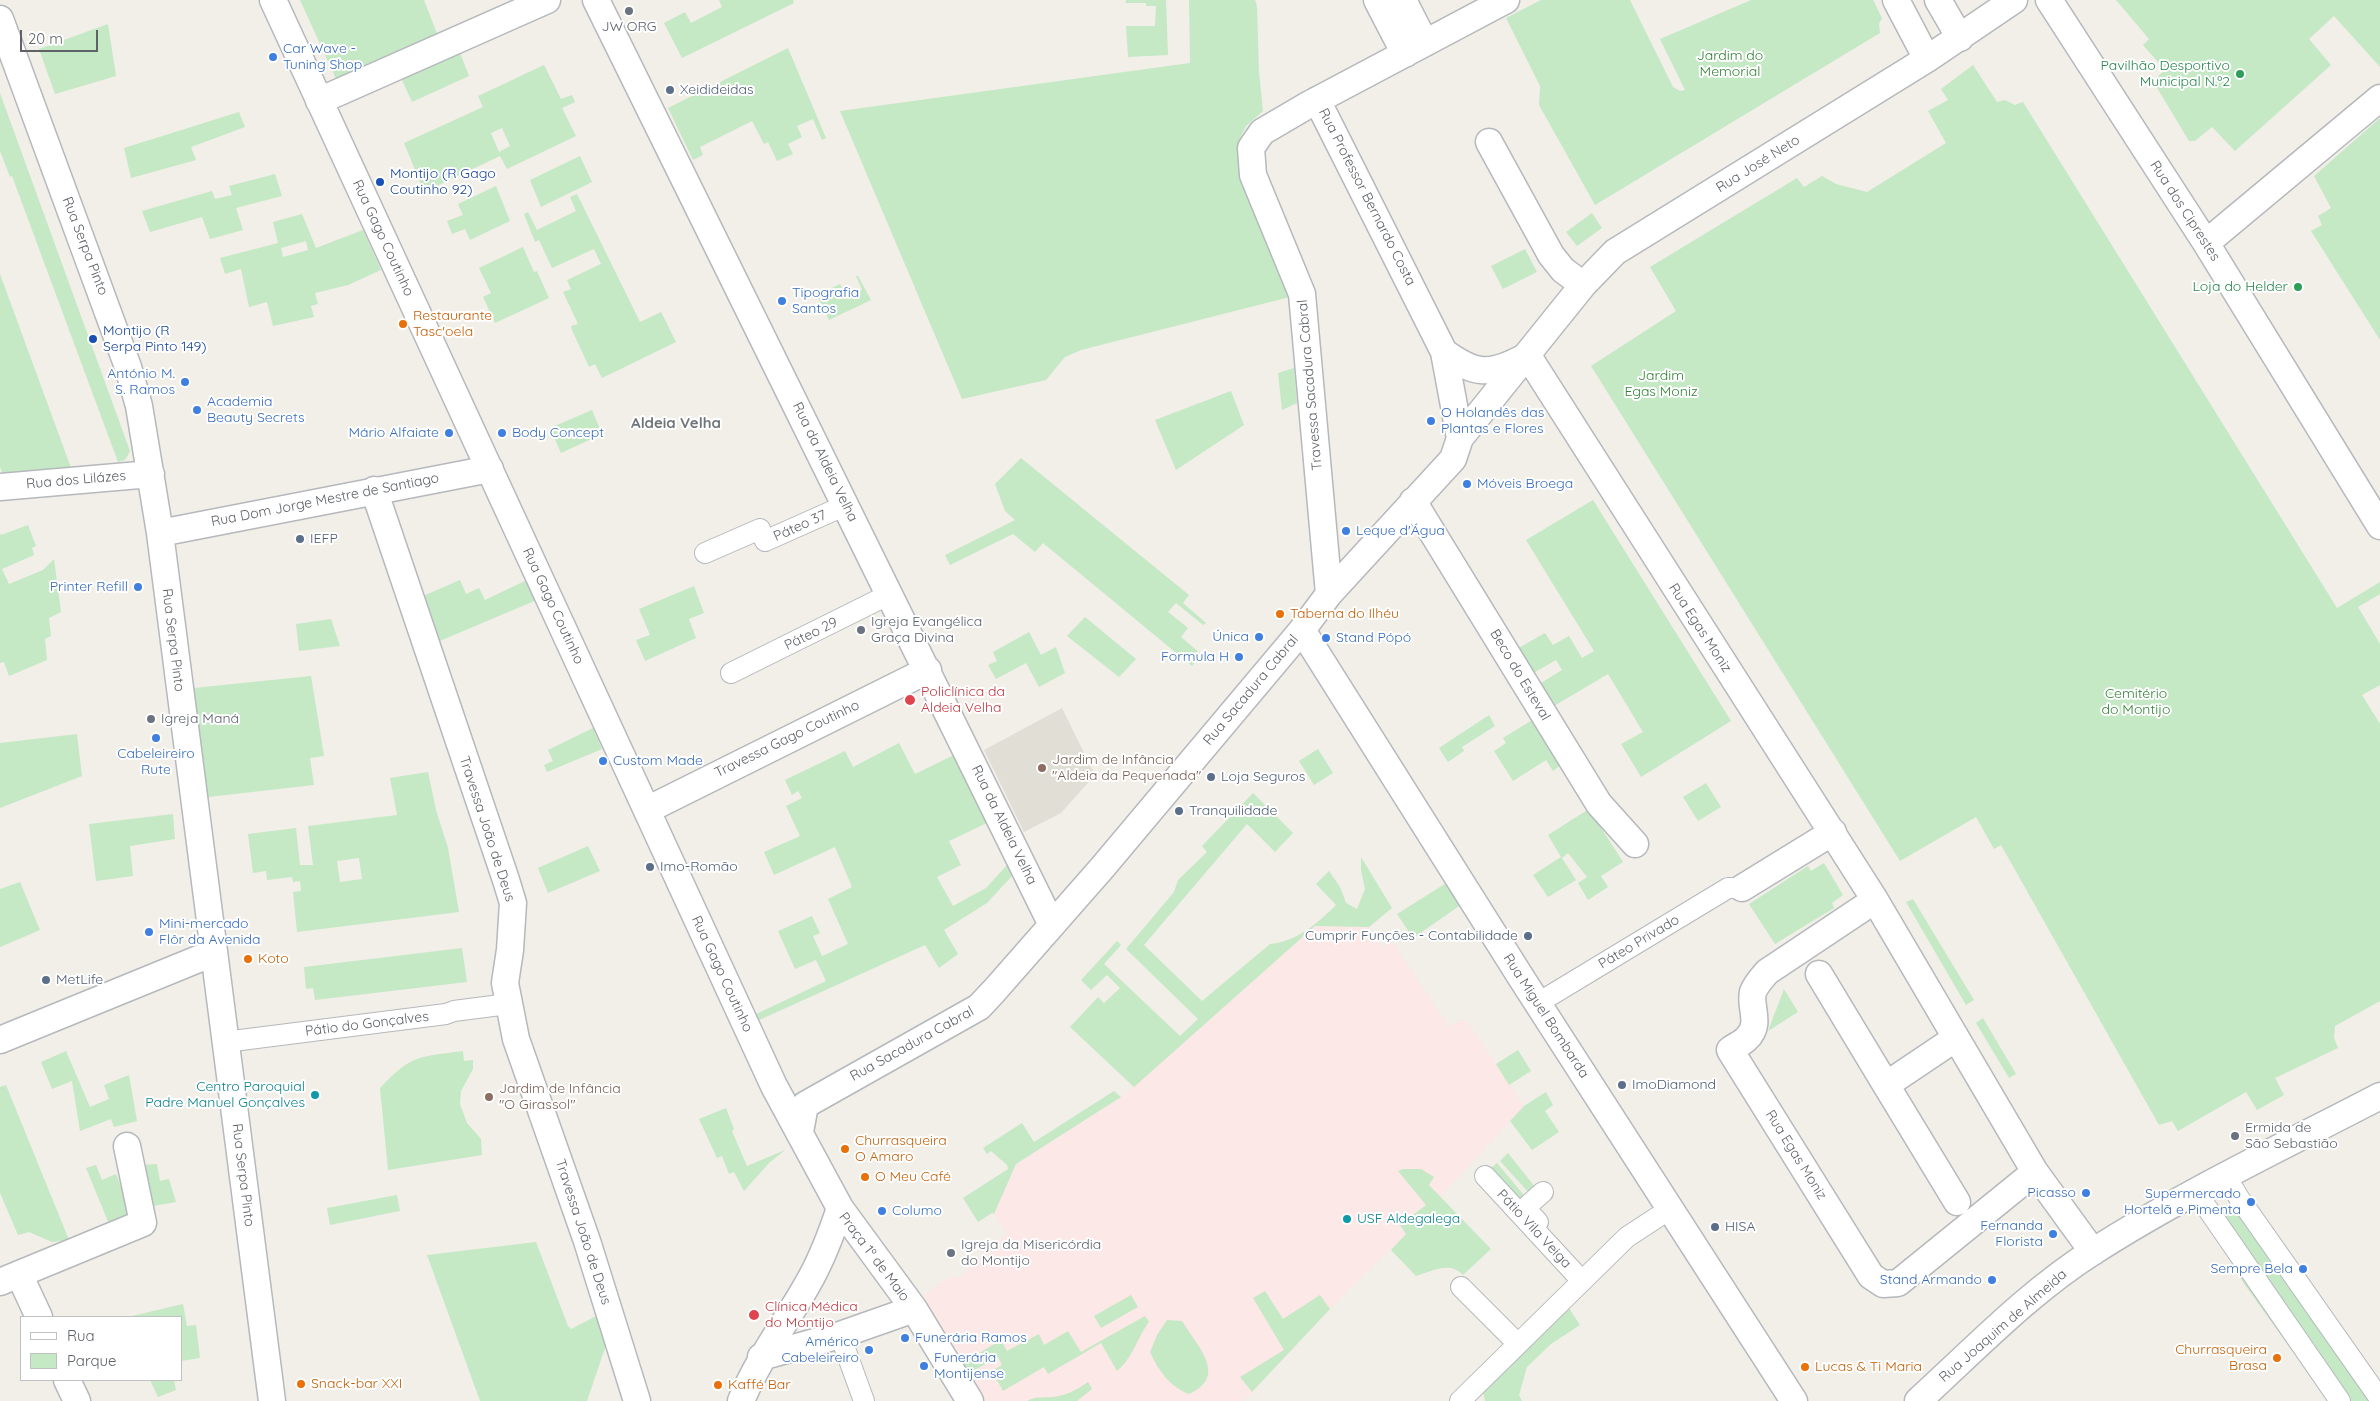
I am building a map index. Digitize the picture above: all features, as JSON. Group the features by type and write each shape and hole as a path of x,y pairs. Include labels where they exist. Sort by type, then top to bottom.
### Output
{"street":[{"name":"Rua Gago Coutinho","path":"273,0 749,1033 840,1208"},
{"path":"319,101 547,0"},
{"name":"Rua da Aldeia Velha","path":"596,0 928,670 1052,925"},
{"path":"1377,0 1415,49"},
{"path":"1403,0 1415,49"},
{"name":"Rua Professor Bernardo Costa","path":"1444,352 1317,100 1506,0"},
{"path":"1896,0 1927,59"},
{"path":"1938,0 1960,38"},
{"name":"Rua José Neto","path":"1528,356 1583,285 1615,252 1927,59 2014,0"},
{"name":"Rua dos Ciprestes","path":"2049,0 2206,243 2380,526"},
{"name":"Rua Serpa Pinto","path":"0,19 5,46 125,358 139,406 160,533 272,1401"},
{"path":"2206,243 2380,98"},
{"name":"Travessa Sacadura Cabral","path":"1317,100 1262,132 1251,148 1253,175 1302,294 1329,594"},
{"path":"1489,142 1551,254 1564,270 1583,285"},
{"path":"1444,352 1460,364 1476,371 1509,366 1528,356"},
{"path":"1444,352 1460,438"},
{"name":"Rua Sacadura Cabral","path":"800,1132 805,1104 979,1007 1052,925 1302,630 1329,594 1413,500 1453,459 1460,438 1528,356"},
{"name":"Rua Egas Moniz","path":"1528,356 1710,644 1833,832 2035,1172 2093,1252"},
{"name":"Rua Dom Jorge Mestre de Santiago","path":"160,533 490,469"},
{"name":"Rua dos Lilázes","path":"0,487 151,474"},
{"name":"Travessa João de Deus","path":"374,490 513,904 510,950 505,983 516,1039 588,1241 637,1401"},
{"name":"Beco do Esteval","path":"1413,500 1599,804 1636,844"},
{"name":"Páteo 37","path":"705,553 760,529 765,541 846,505"},
{"name":"Páteo 29","path":"731,673 890,594"},
{"name":"Rua Miguel Bombarda","path":"1302,630 1538,1003 1794,1401"},
{"name":"Travessa Gago Coutinho","path":"647,810 928,670"},
{"path":"1742,888 1833,832"},
{"name":"Páteo Privado","path":"1538,1003 1728,888 1742,888"},
{"name":"Rua Egas Moniz","path":"1874,900 1767,972 1752,994 1755,1012 1753,1028 1748,1038 1730,1050 1871,1276 1883,1284 1898,1283 2035,1172"},
{"path":"0,1040 213,953"},
{"path":"1819,974 1956,1202"},
{"name":"Pátio do Gonçalves","path":"225,1042 446,1014 454,1010 508,1004"},
{"path":"1886,1085 1956,1038"},
{"name":"Rua Joaquim de Almeida","path":"1918,1401 2039,1292 2093,1252 2196,1192 2380,1096"},
{"path":"38,1316 10,1278 143,1223 127,1146"},
{"name":"Pátio Vila Veiga","path":"1486,1176 1584,1278"},
{"path":"2226,1176 2239,1198 2380,1399"},
{"name":"Pátio Vila Veiga","path":"1543,1192 1524,1208 1584,1278"},
{"path":"2196,1192 2340,1401"},
{"name":"Praça 1º de Maio","path":"761,1357 840,1335 914,1309 840,1208"},
{"name":"Praça 1º de Maio","path":"761,1357 811,1279 828,1242 840,1208"},
{"name":"Pátio Vila Veiga","path":"1460,1401 1627,1237 1670,1209"},
{"path":"1461,1287 1518,1344"},
{"path":"914,1309 970,1401"},
{"path":"840,1335 864,1401"},
{"path":"741,1401 761,1357"},
{"path":"68,1381 77,1401"}],"shaded area":[{"name":"Jardim de Infância \"Aldeia da Pequenada\"","path":"1062,708 1095,775 1061,813 1024,832 984,750"},
{"path":"1315,926 1369,927 1383,947 1392,941 1449,1027 1462,1019 1470,1025 1524,1106 1406,1234 1345,1293 1244,1401 984,1401 951,1348 923,1296 952,1275 955,1279 969,1270 967,1266 982,1255 981,1251 1007,1234 993,1213 978,1222 963,1198 1121,1097"}],"green space":[{"path":"300,0 424,0 438,36 337,81"},
{"path":"719,0 793,0 794,3 682,58 664,23 685,12 691,23 722,7"},
{"path":"1126,0 1166,0 1168,55 1128,57 1126,26 1155,26 1156,6 1146,6 1146,3 1126,3"},
{"path":"1189,0 1255,0 1257,6 1259,72 1263,111 1246,126 1240,138 1246,189 1290,297 1081,350 1065,357 1046,380 962,399 840,111 1190,63"},
{"name":"Jardim do Memorial","path":"1541,0 1630,0 1673,87 1680,91 1685,90 1660,39 1751,0 1873,0 1882,18 1879,24 1880,33 1595,205 1539,105 1540,86 1506,18"},
{"name":"Pavilhão Desportivo Municipal N.º2","path":"2116,0 2380,0 2380,67 2334,16 2309,39 2331,65 2235,151 2212,127 2195,141 2189,141 2153,81 2165,70 2143,45 2149,39"},
{"path":"108,24 116,76 55,94 39,49"},
{"path":"788,48 826,138 822,140 813,119 797,126 802,137 788,144 793,154 777,161 768,142 764,144 752,121 700,147 703,155 693,160 668,108"},
{"path":"460,53 469,76 412,102 401,78"},
{"path":"544,65 561,99 572,95 575,102 562,108 576,136 507,169 500,156 424,192 404,143 483,107 478,96","holes":["502,128 510,146 499,152 491,133"]},
{"name":"Cemitério do Montijo","path":"1973,65 1997,102 2005,100 2015,105 2023,102 2337,608 2380,582 2380,594 2358,607 2380,644 2380,685 2362,695 2380,724 2380,1001 2335,1026 2334,1038 2338,1048 2275,1078 2284,1095 2257,1110 2246,1092 2178,1131 2172,1121 2159,1125 2001,845 1994,849 1976,817 1900,861 1591,366 1676,311 1650,267 1797,178 1804,187 1822,176 1836,184 1867,192 1946,143 1928,111 1948,100 1941,89"},
{"path":"0,93 130,451 125,460 118,462 12,176 10,177 0,151"},
{"path":"239,112 245,127 191,147 196,160 131,178 124,148"},
{"path":"2380,118 2380,340 2311,231 2322,225 2318,216 2331,208 2314,176"},
{"path":"580,156 592,182 541,207 530,180"},
{"path":"275,174 282,196 236,208 243,230 210,239 202,217 150,232 142,211 212,191 215,199 232,195 229,186"},
{"path":"496,186 510,221 470,240 465,229 452,234 447,221 463,215 458,204"},
{"path":"577,194 640,322 661,312 676,342 602,378 595,364 589,367 572,330 571,326 578,324 563,292 571,289 567,280 601,264 594,249 552,268 539,240 535,242 524,214 528,212 537,230 576,211 570,197"},
{"path":"1592,213 1602,228 1577,246 1566,232"},
{"path":"302,214 316,248 363,230 381,270 348,285 315,293 318,304 311,306 314,317 273,326 267,302 249,307 241,269 225,274 220,258 278,243 273,222","holes":["306,241 308,250 283,257 281,248"]},
{"path":"523,247 534,272 537,271 549,298 495,323 483,297 491,293 479,268"},
{"path":"1525,249 1537,272 1503,289 1491,266"},
{"path":"0,274 74,476 5,480 0,467"},
{"path":"856,276 858,276 871,300 829,320 817,295 840,284 847,297 862,290"},
{"path":"1294,368 1297,403 1282,410 1278,373"},
{"path":"1231,391 1244,425 1176,470 1155,420"},
{"path":"592,410 602,434 561,453 550,428"},
{"path":"1021,458 1189,595 1183,603 1206,623 1203,625 1176,603 1168,612 1188,628 1181,637 1201,654 1192,666 1043,543 1035,552 1013,534 950,565 945,555 1015,520 1005,511 995,484"},
{"path":"1593,500 1731,721 1641,777 1621,744 1643,732 1608,674 1554,706 1541,683 1562,670 1556,660 1530,675 1515,650 1545,633 1553,645 1569,636 1582,658 1594,651 1526,540"},
{"path":"28,525 36,546 32,548 34,555 2,569 9,584 43,570 54,559 61,612 49,618 51,636 45,639 47,660 9,676 4,662 0,663 0,533 1,535"},
{"path":"529,579 539,599 435,643 423,596 460,580 466,594 479,588 485,600"},
{"path":"694,586 704,613 689,619 696,638 645,661 636,640 650,635 639,609"},
{"path":"1085,617 1136,659 1119,677 1067,636"},
{"path":"331,619 340,646 299,651 296,624"},
{"path":"1029,632 1041,655 1056,647 1065,673 1039,687 1026,663 996,679 988,665 997,661 993,652"},
{"path":"311,676 324,756 310,758 314,785 208,797 194,688"},
{"path":"1489,715 1495,726 1462,747 1464,751 1448,762 1439,748"},
{"path":"1534,719 1562,764 1553,771 1546,760 1513,781 1494,751 1506,743 1503,738"},
{"path":"593,728 602,749 547,772 544,765 553,761 548,750"},
{"path":"77,734 82,776 0,808 0,743"},
{"path":"899,743 915,774 954,755 987,823 949,841 961,865 937,877 953,906 986,888 1007,865 1012,876 987,903 944,930 958,954 939,968 925,945 757,1021 754,1015 826,981 816,960 795,969 778,931 812,916 820,933 813,936 822,956 848,944 828,899 852,887 835,847 774,875 764,852 800,836 786,806 802,798 798,791 792,795 785,780 845,751 853,767"},
{"path":"1318,749 1333,773 1314,785 1299,761"},
{"path":"428,772 436,810 448,848 459,912 297,932 293,892 301,891 300,881 293,882 292,877 267,880 266,871 253,873 248,834 296,828 300,865 313,865 308,826 397,815 390,778","holes":["359,858 362,879 340,882 337,861"]},
{"path":"1706,783 1721,807 1698,821 1683,797"},
{"path":"1253,793 1293,833 1275,852 1247,824 1144,945 1202,1001 1270,944 1298,936 1314,925 1336,905 1316,884 1329,871 1340,887 1346,903 1357,909 1365,889 1361,870 1361,857 1392,908 1369,927 1315,926 1134,1087 1070,1027 1098,997 1104,1003 1120,988 1107,975 1091,990 1081,980 1117,941 1121,945 1104,964 1180,1036 1198,1019 1126,949 1174,892 1178,880 1207,852 1202,846"},
{"path":"1589,809 1623,862 1601,876 1608,887 1588,900 1578,883 1587,877 1568,853 1562,858 1576,880 1548,897 1533,875 1561,857 1548,835"},
{"path":"173,814 175,839 130,846 133,876 96,881 89,824"},
{"path":"588,846 600,871 548,893 538,868"},
{"path":"1824,863 1843,895 1832,903 1834,908 1775,944 1749,904 1808,866 1811,871"},
{"path":"20,882 40,930 0,947 0,889"},
{"path":"1448,882 1462,904 1413,938 1397,914"},
{"path":"1913,899 1974,1000 1966,1005 1906,902"},
{"path":"462,948 467,982 315,1000 313,988 306,989 304,967"},
{"path":"1784,989 1798,1012 1768,1031"},
{"path":"1983,1018 2016,1074 2009,1078 1976,1023"},
{"path":"1518,1050 1531,1071 1509,1085 1496,1064"},
{"path":"66,1051 90,1107 109,1099 104,1085 129,1075 137,1121 114,1127 111,1119 80,1131 72,1081 52,1089 41,1062"},
{"path":"463,1051 464,1061 473,1060 473,1069 461,1091 460,1104 467,1123 481,1139 482,1155 388,1170 380,1088 400,1069 417,1059"},
{"path":"6,1085 69,1240 52,1242 29,1232 18,1235 0,1193 0,1087"},
{"path":"1114,1091 1121,1097 1016,1164 994,1214 992,1213 978,1222 963,1198 1008,1169 1007,1165 991,1151 987,1154 983,1148 1022,1123 1034,1142"},
{"path":"1546,1092 1553,1105 1545,1111 1559,1132 1532,1150 1510,1121 1524,1106"},
{"path":"726,1108 734,1129 732,1131 747,1166 785,1150 769,1163 744,1191 734,1172 729,1174 722,1156 717,1158 699,1119"},
{"path":"1508,1153 1539,1192 1530,1194 1500,1161"},
{"path":"1497,1163 1528,1200 1519,1208 1486,1172"},
{"path":"157,1164 160,1181 169,1179 176,1202 148,1207 143,1165"},
{"path":"96,1165 102,1180 116,1174 132,1214 109,1224 86,1168"},
{"path":"1403,1169 1421,1169 1434,1177 1429,1185 1491,1249 1463,1275 1452,1269 1441,1268 1416,1276 1391,1250 1406,1234 1400,1225 1426,1205 1398,1171"},
{"path":"397,1195 400,1211 330,1225 327,1208"},
{"path":"2239,1198 2380,1401 2328,1401 2245,1285 2204,1219"},
{"path":"536,1242 568,1326 571,1329 602,1313 607,1342 587,1401 480,1401 427,1255"},
{"path":"1265,1291 1283,1319 1320,1295 1330,1309 1252,1392 1240,1377 1284,1350 1253,1298"},
{"path":"1131,1295 1138,1307 1101,1328 1094,1316"},
{"path":"183,1304 187,1326 196,1325 200,1358 182,1361 182,1316 132,1316"},
{"path":"1567,1305 1580,1325 1551,1344 1527,1367 1519,1395 1522,1401 1485,1401 1482,1388"},
{"path":"1145,1316 1149,1322 1131,1354 1117,1371 1101,1343 1048,1374 1044,1367 1003,1391 992,1371 1002,1365 998,1357 968,1374 961,1364 1001,1340 1007,1351 1039,1334 1044,1345 1068,1331 1081,1352"},
{"path":"1167,1320 1182,1321 1206,1360 1207,1379 1201,1387 1189,1394 1176,1387 1165,1377 1150,1352 1157,1335"},
{"path":"150,1381 174,1381 176,1390 158,1397"},
{"path":"1088,1382 1092,1389 1077,1401 1027,1401 1035,1398 1063,1395"}],"place":[{"name":"JW ORG","path":"629,11"},
{"name":"Car Wave - Tuning Shop","path":"273,57"},
{"name":"Pavilhão Desportivo Municipal N.º2","path":"2240,74"},
{"name":"Xeidideidas","path":"670,90"},
{"name":"Montijo (R Gago Coutinho 92)","path":"380,182"},
{"name":"Loja do Helder","path":"2298,287"},
{"name":"Tipografia Santos","path":"782,301"},
{"name":"Restaurante Tasc'oela","path":"403,324"},
{"name":"Montijo (R Serpa Pinto 149)","path":"93,339"},
{"name":"António M. S. Ramos","path":"185,382"},
{"name":"Academia Beauty Secrets","path":"197,410"},
{"name":"O Holandês das Plantas e Flores","path":"1431,421"},
{"name":"Mário Alfaiate","path":"449,433"},
{"name":"Body Concept","path":"502,433"},
{"name":"Móveis Broega","path":"1467,484"},
{"name":"Leque d'Água","path":"1346,531"},
{"name":"IEFP","path":"300,539"},
{"name":"Printer Refill","path":"138,587"},
{"name":"Taberna do Ilhéu","path":"1280,614"},
{"name":"Igreja Evangélica Graça Divina","path":"861,630"},
{"name":"Única","path":"1259,637"},
{"name":"Stand Pópó","path":"1326,638"},
{"name":"Formula H","path":"1239,657"},
{"name":"Policlínica da Aldeia Velha","path":"910,700"},
{"name":"Igreja Maná","path":"151,719"},
{"name":"Cabeleireiro Rute","path":"156,738"},
{"name":"Custom Made","path":"603,761"},
{"name":"Jardim de Infância \"Aldeia da Pequenada\"","path":"1042,768"},
{"name":"Loja Seguros","path":"1211,777"},
{"name":"Tranquilidade","path":"1179,811"},
{"name":"Imo-Romão","path":"650,867"},
{"name":"Mini-mercado Flôr da Avenida","path":"149,932"},
{"name":"Cumprir Funções - Contabilidade","path":"1528,936"},
{"name":"Koto","path":"248,959"},
{"name":"MetLife","path":"46,980"},
{"name":"ImoDiamond","path":"1622,1085"},
{"name":"Centro Paroquial Padre Manuel Gonçalves","path":"315,1095"},
{"name":"Jardim de Infância \"O Girassol\"","path":"489,1097"},
{"name":"Ermida de São Sebastião","path":"2235,1136"},
{"name":"Churrasqueira O Amaro","path":"845,1149"},
{"name":"O Meu Café","path":"865,1177"},
{"name":"Picasso","path":"2086,1193"},
{"name":"Supermercado Hortelã e Pimenta","path":"2251,1202"},
{"name":"Columo","path":"882,1211"},
{"name":"USF Aldegalega","path":"1347,1219"},
{"name":"HISA","path":"1715,1227"},
{"name":"Fernanda Florista","path":"2053,1234"},
{"name":"Igreja da Misericórdia do Montijo","path":"951,1253"},
{"name":"Sempre Bela","path":"2303,1269"},
{"name":"Stand Armando","path":"1992,1280"},
{"name":"Clínica Médica do Montijo","path":"754,1315"},
{"name":"Funerária Ramos","path":"905,1338"},
{"name":"Américo Cabeleireiro","path":"869,1350"},
{"name":"Churrasqueira Brasa","path":"2277,1358"},
{"name":"Funerária Montijense","path":"924,1366"},
{"name":"Lucas & Ti Maria","path":"1805,1367"},
{"name":"Snack-bar XXI","path":"301,1384"},
{"name":"Kaffé Bar","path":"718,1385"}],"district":[{"name":"Aldeia Velha","path":"676,423"}],"park label":[{"name":"Jardim Egas Moniz","path":"1661,384"}]}
